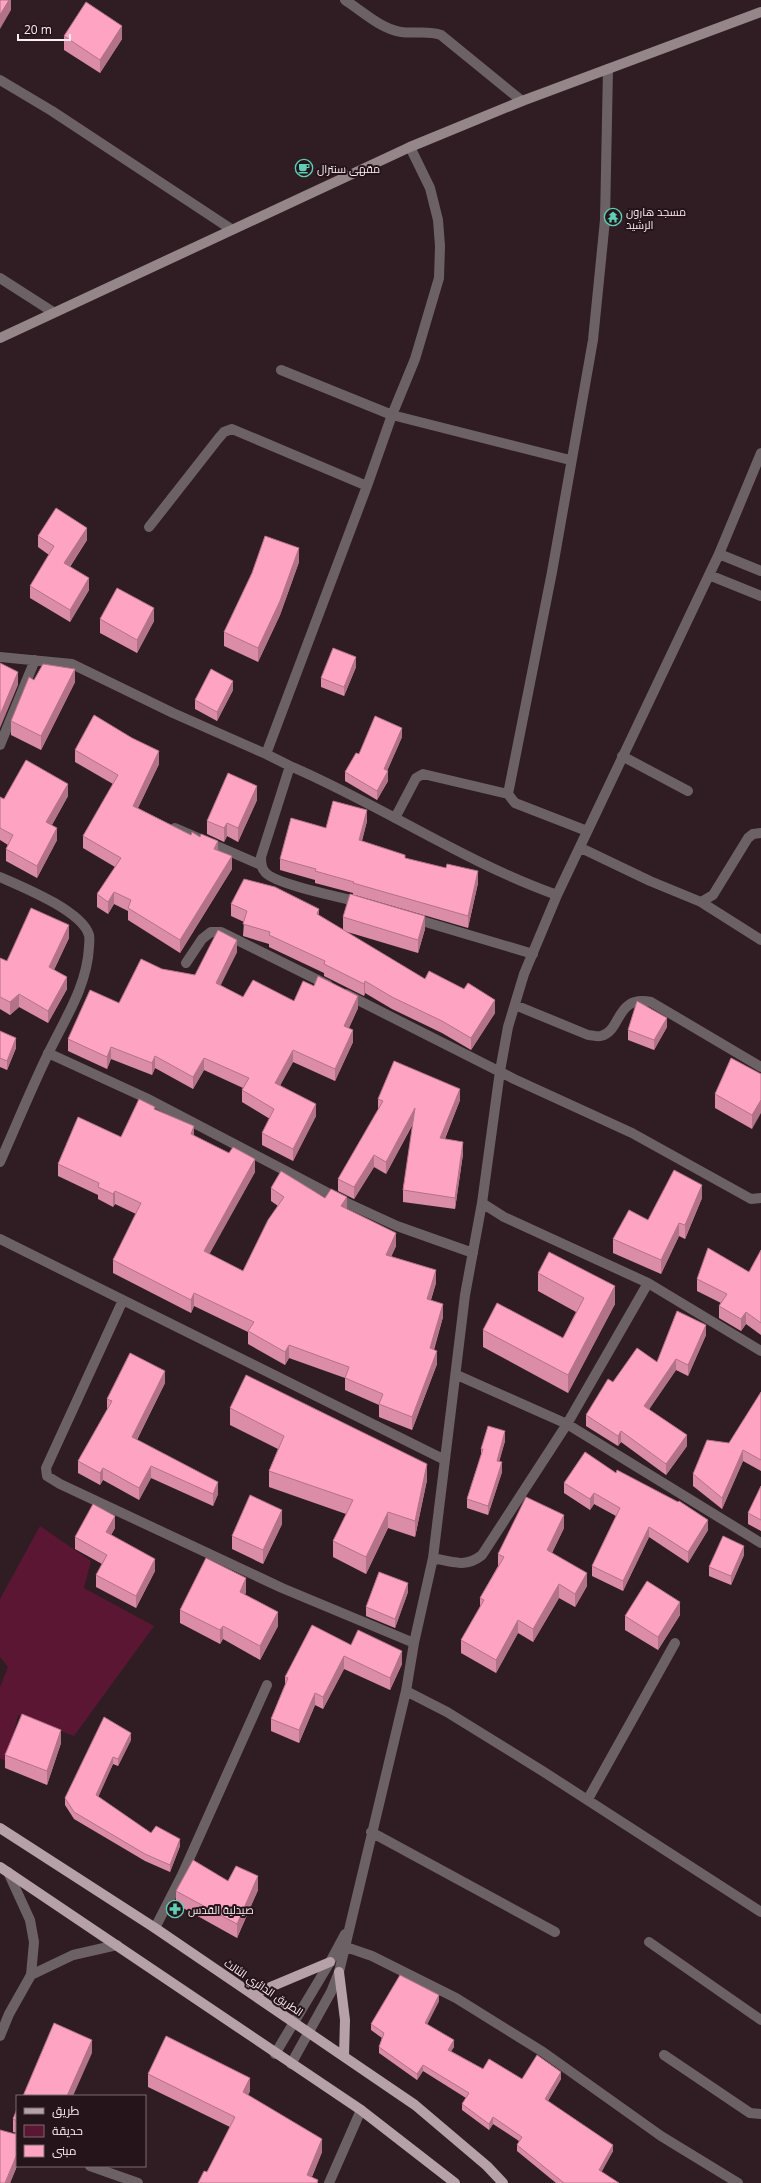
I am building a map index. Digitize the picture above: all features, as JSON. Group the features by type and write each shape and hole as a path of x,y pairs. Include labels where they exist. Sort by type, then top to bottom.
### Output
{"main road":[{"path":"0,338 231,229 410,147 522,102 761,12"},
{"name":"الطريق الدائري الثالث","path":"0,1828 156,1928 415,2104 487,2166 503,2183"},
{"path":"4,1869 275,2054 361,2110 455,2183"},
{"path":"254,1994 330,1962"},
{"path":"339,1972 345,2020 344,2056"}],"street":[{"path":"345,0 389,29 402,32 431,31 441,35 522,102"},
{"path":"508,794 550,579 570,460 593,340 604,227 608,69"},
{"path":"0,80 52,111 231,229"},
{"path":"266,754 367,486 392,415 415,358 440,278 438,220 430,188 410,147"},
{"path":"0,278 53,312"},
{"path":"281,370 392,415 570,460"},
{"path":"149,527 218,439 224,432 232,429 367,486"},
{"path":"291,2064 331,1992 339,1972 346,1947 371,1832 406,1691 414,1643 433,1558 448,1424 457,1375 465,1295 482,1203 500,1071 515,1004 557,894 581,848 587,831 622,756 719,554 761,453"},
{"path":"719,554 761,571"},
{"path":"709,575 761,596"},
{"path":"0,657 72,664 371,804 461,853 531,886 557,894"},
{"path":"0,745 35,660"},
{"path":"622,756 688,791"},
{"path":"290,766 268,834 261,865 265,873 272,877 368,905"},
{"path":"396,818 416,778 423,774 508,794 515,803 587,831"},
{"path":"166,824 261,865"},
{"path":"701,902 713,895 748,838 753,834 761,833"},
{"path":"581,848 650,882 701,902 761,940"},
{"path":"0,877 67,910 80,920 90,936 89,955 84,978 68,1017 48,1053 0,1162"},
{"path":"403,916 533,954"},
{"path":"186,963 202,939 211,932 221,932 500,1071 632,1133 751,1199 761,1198"},
{"path":"515,1004 588,1035 601,1036 609,1030 627,1006 636,1001 651,1002 761,1068"},
{"path":"48,1053 146,1098 347,1203 397,1226 473,1253"},
{"path":"482,1203 504,1217 648,1283 761,1351"},
{"path":"0,1239 445,1460"},
{"path":"433,1558 463,1564 473,1562 482,1555 567,1424 648,1283"},
{"path":"122,1300 46,1468 47,1476 60,1484 282,1588 414,1643"},
{"path":"457,1375 567,1424 761,1543"},
{"path":"588,1799 675,1643"},
{"path":"156,1928 182,1875 267,1685"},
{"path":"406,1691 447,1712 588,1799 761,1912"},
{"path":"371,1832 555,1932"},
{"path":"0,2036 9,2014 31,1975 34,1942 30,1920 4,1869"},
{"path":"275,2054 350,1926"},
{"path":"649,1942 761,2020"},
{"path":"31,1975 73,1955 117,1945"},
{"path":"346,1947 372,1956 456,1998 543,2052 661,2136 738,2183"},
{"path":"664,2055 750,2113 761,2114"},
{"path":"329,2183 361,2110"},
{"path":"93,2167 138,2183"}],"green space":[{"path":"40,1526 91,1561 84,1588 154,1626 74,1736 18,1715 7,1762 0,1758 0,1687 8,1667 0,1657 0,1599"}],"building":[{"path":"0,0 9,0 0,15"},
{"path":"86,2 122,26 100,60 64,36"},
{"path":"56,508 87,528 64,563 89,578 70,610 30,586 54,546 38,536"},
{"path":"265,536 299,548 280,601 258,648 224,632 252,573"},
{"path":"117,588 154,608 137,640 100,619"},
{"path":"333,648 356,657 344,687 321,678"},
{"path":"0,663 18,672 0,715"},
{"path":"43,664 75,669 41,736 11,721 29,677 34,680"},
{"path":"211,669 233,681 217,712 195,700"},
{"path":"94,715 132,738 159,751 133,806 191,835 192,832 200,837 201,834 218,841 214,849 232,856 180,940 128,908 131,900 114,892 108,902 97,894 121,858 83,836 118,775 75,750"},
{"path":"375,716 402,728 384,769 388,771 377,791 345,772 356,753 359,754"},
{"path":"26,760 68,784 46,822 57,828 37,866 6,849 13,835 0,828 0,797 4,799"},
{"path":"228,773 257,786 238,828 227,823 224,828 207,821"},
{"path":"333,801 367,810 359,840 405,855 405,858 446,868 447,864 478,871 468,916 353,883 354,882 315,871 316,869 280,859 291,818 326,828"},
{"path":"244,879 275,887 319,909 317,914 425,979 429,971 464,989 468,983 495,1000 471,1038 442,1021 392,997 365,981 364,984 324,964 325,961 269,935 270,932 243,924 247,911 231,904"},
{"path":"350,894 425,916 418,940 343,917"},
{"path":"31,908 69,925 49,967 67,977 48,1011 19,994 10,1002 0,997 0,958 7,961"},
{"path":"218,930 237,940 216,983 243,997 253,980 294,1001 303,981 314,986 318,976 358,996 344,1026 353,1030 335,1069 293,1050 275,1083 316,1104 293,1149 262,1133 274,1109 242,1090 249,1078 204,1058 193,1077 155,1056 152,1063 111,1047 107,1057 68,1039 90,990 119,1003 141,959 162,969 195,975"},
{"path":"637,1001 667,1018 654,1040 628,1030"},
{"path":"0,1031 16,1038 7,1061 0,1058"},
{"path":"731,1058 761,1074 761,1100 752,1115 715,1094"},
{"path":"394,1061 460,1089 440,1138 463,1142 455,1198 403,1190 415,1108 386,1162 374,1155 354,1187 338,1179 383,1101 378,1099"},
{"path":"139,1099 155,1107 154,1109 194,1126 191,1134 229,1153 233,1147 255,1159 204,1251 243,1271 268,1220 284,1197 271,1188 281,1171 325,1198 331,1189 347,1197 341,1206 396,1233 386,1255 436,1270 427,1299 443,1304 430,1348 437,1351 412,1417 379,1404 383,1394 345,1378 349,1367 289,1345 285,1352 248,1331 254,1322 194,1293 191,1300 113,1260 141,1203 115,1191 113,1194 98,1187 99,1183 58,1164 78,1117 121,1137"},
{"path":"674,1170 702,1185 685,1225 679,1223 661,1260 613,1239 629,1210 648,1220"},
{"path":"708,1248 749,1272 761,1250 761,1323 746,1312 741,1319 719,1306 727,1294 697,1279"},
{"path":"549,1252 615,1286 568,1375 483,1330 497,1303 563,1338 584,1298 538,1273"},
{"path":"677,1311 706,1325 688,1365 676,1359 644,1406 687,1435 666,1464 621,1431 618,1436 586,1415 608,1379 613,1382 637,1348 657,1362"},
{"path":"130,1353 165,1371 132,1437 218,1482 213,1494 151,1466 139,1488 103,1468 100,1473 78,1461 112,1401 107,1399"},
{"path":"246,1375 427,1464 415,1521 388,1512 366,1557 333,1541 353,1500 269,1471 284,1436 230,1408"},
{"path":"761,1392 761,1460 743,1450 722,1498 693,1474 707,1440 729,1443"},
{"path":"488,1426 505,1431 497,1461 502,1462 488,1506 467,1499 483,1449 481,1449"},
{"path":"585,1452 616,1473 617,1470 678,1502 679,1501 708,1520 688,1552 649,1527 623,1581 592,1566 620,1508 594,1493 590,1499 564,1483"},
{"path":"761,1486 761,1520 748,1513"},
{"path":"250,1495 282,1510 263,1550 232,1536"},
{"path":"526,1497 564,1515 547,1550 587,1573 575,1594 559,1584 533,1629 518,1620 496,1660 461,1640 484,1600 480,1598 504,1557 498,1554"},
{"path":"93,1504 115,1516 106,1532 155,1559 136,1596 96,1575 107,1555 75,1537"},
{"path":"723,1536 744,1546 731,1576 709,1567"},
{"path":"206,1558 246,1578 240,1592 278,1612 260,1646 223,1626 220,1630 180,1610"},
{"path":"379,1572 408,1583 395,1619 366,1607"},
{"path":"647,1581 680,1602 658,1637 625,1616"},
{"path":"312,1625 351,1645 358,1630 402,1651 390,1678 344,1656 323,1697 315,1693 299,1730 271,1719 288,1678 285,1677"},
{"path":"22,1714 61,1730 47,1771 5,1755"},
{"path":"104,1717 131,1733 118,1759 113,1757 96,1795 151,1833 156,1826 180,1839 170,1865 145,1854 74,1812 65,1798"},
{"path":"193,1860 228,1881 236,1866 258,1876 237,1924 176,1891"},
{"path":"400,1975 439,1995 425,2023 454,2040 448,2050 483,2069 489,2059 522,2079 537,2055 561,2072 545,2099 613,2145 599,2170 619,2183 564,2183 517,2145 522,2137 493,2117 489,2124 462,2104 469,2093 423,2065 417,2074 379,2047 384,2033 371,2024"},
{"path":"54,2023 92,2040 67,2095 23,2095"},
{"path":"166,2036 250,2078 243,2092 322,2139 307,2175 318,2180 317,2183 198,2183 204,2171 207,2172 235,2117 148,2074"},
{"path":"16,2112 16,2120 13,2119"},
{"path":"0,2130 16,2134 16,2156 5,2183 0,2183"}],"place":[{"name":"مقهى سنترال","path":"304,168"},
{"name":"مسجد هارون الرشيد","path":"613,217"},
{"name":"صيدلية القدس","path":"175,1909"}]}
